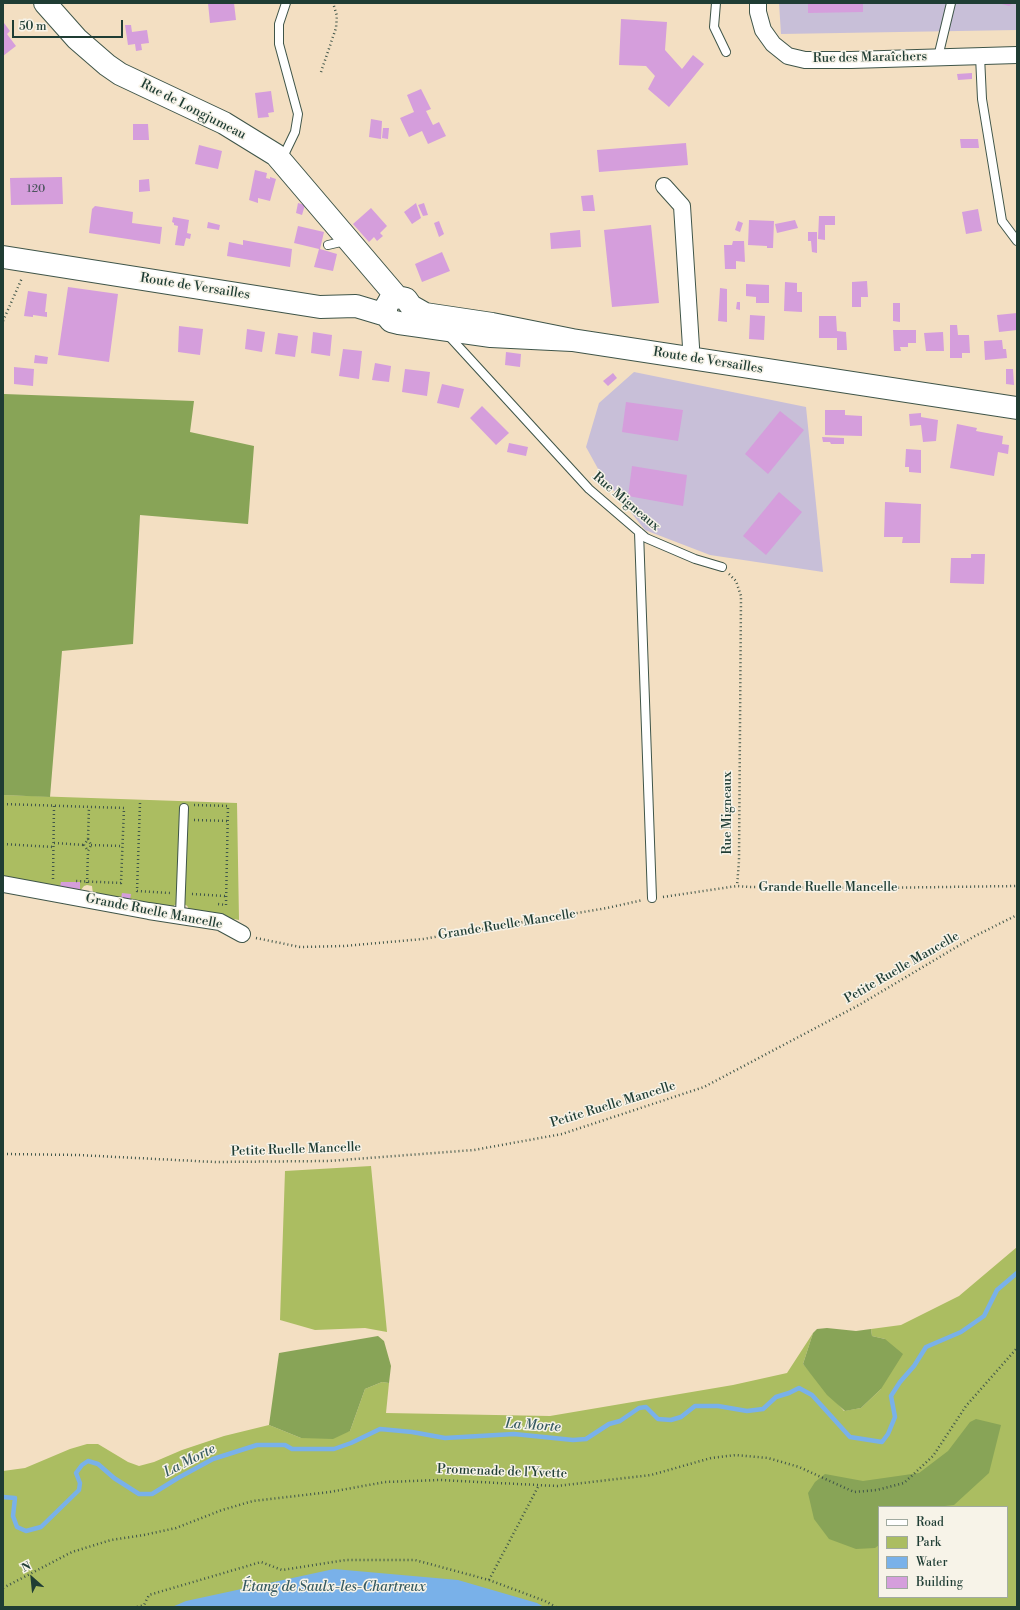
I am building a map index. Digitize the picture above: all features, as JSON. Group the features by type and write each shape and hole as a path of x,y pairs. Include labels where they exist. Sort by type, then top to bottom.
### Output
{"main road":[{"name":"Rue de Longjumeau","path":"45,3 77,39 107,65 120,74 224,123 276,155 337,240 398,310"},
{"name":"Route de Versailles","path":"3,257 320,307 356,306 398,310 443,330 491,336 572,340 1017,408"},
{"path":"398,310 492,324 572,340"}],"street":[{"name":"Rue des Maraîchers","path":"758,3 758,12 763,30 773,44 788,56 804,60 1017,55"},
{"path":"664,186 682,206 691,347 689,359"},
{"name":"Grande Ruelle Mancelle","path":"3,884 149,911 220,922 242,934"}],"lane":[{"path":"281,161 295,132 298,114 279,44 279,24 286,3"},
{"path":"716,3 714,27 726,52"},
{"path":"938,57 951,3"},
{"path":"980,56 982,99 1002,221 1017,241"},
{"name":"Rue Migneaux","path":"443,330 589,489 646,538 695,559 722,567"},
{"path":"639,532 652,898"},
{"path":"180,915 183,819 187,806"}],"path":[{"path":"321,72 336,28 337,16 333,3"},
{"path":"3,321 21,282 28,260"},
{"name":"Rue Migneaux","path":"722,567 736,581 741,596 739,861 737,886"},
{"path":"140,803 137,892 226,896"},
{"path":"3,804 124,808 121,883 74,880"},
{"path":"54,806 53,879 61,880"},
{"path":"187,806 228,806 226,905 218,904 218,910"},
{"path":"89,807 88,839 91,845"},
{"path":"183,819 228,821"},
{"path":"84,845 88,839"},
{"path":"3,844 84,845"},
{"path":"84,845 88,851"},
{"path":"91,845 122,846"},
{"path":"85,898 88,851 91,845"},
{"name":"Grande Ruelle Mancelle","path":"242,934 260,940 300,947 344,946 423,939 608,908 652,898 737,886 873,888 1017,886"},
{"name":"Petite Ruelle Mancelle","path":"3,1154 78,1155 215,1162 329,1160 474,1150 562,1134 704,1087 859,1005 975,936 1017,915"},
{"name":"Promenade de l'Yvette","path":"3,1588 72,1552 111,1540 144,1536 176,1528 222,1510 253,1501 330,1492 384,1482 440,1480 557,1486 651,1475 711,1458 736,1456 768,1458 799,1467 854,1492 877,1490 904,1483 933,1456 966,1406 1017,1348"},
{"path":"489,1580 539,1485"},
{"path":"137,1607 144,1605 149,1595 261,1562 282,1570 346,1560 415,1560 489,1580 546,1601 556,1607"}],"shaded area":[{"path":"779,3 1017,3 1017,30 781,34"},
{"path":"634,372 806,407 823,572 710,555 645,530 602,476 586,447 599,403"}],"green space":[{"path":"4,394 194,401 190,432 254,446 248,524 140,515 133,644 62,651 50,797 3,795"},
{"path":"3,795 237,803 239,920 189,911 186,905 181,904 174,905 174,909 93,894 92,886 87,885 80,891 3,877"},
{"path":"371,1166 387,1332 365,1328 315,1330 280,1320 285,1171"},
{"path":"1017,1247 1017,1607 3,1607 3,1471 25,1468 70,1449 87,1444 98,1444 128,1462 139,1466 154,1462 182,1450 224,1436 269,1425 301,1438 350,1431 365,1389 382,1382 389,1383 386,1413 550,1416 733,1385 787,1373 813,1333 803,1364 844,1411 861,1408 881,1389 885,1339 872,1336 871,1329 901,1325 959,1296"},
{"path":"827,1328 856,1331 871,1329 872,1336 885,1339 903,1354 881,1389 861,1408 845,1411 827,1395 803,1364 813,1333 817,1329"},
{"path":"378,1336 384,1341 391,1366 389,1383 382,1382 365,1389 350,1431 333,1439 301,1438 269,1425 279,1353"},
{"path":"976,1419 1001,1425 989,1473 954,1505 878,1506 878,1546 875,1548 856,1549 829,1539 814,1519 808,1493 815,1482 825,1474 863,1481 919,1473 948,1451 970,1422"}],"water":[{"name":"Étang de Saulx-les-Chartreux","path":"334,1569 458,1580 537,1603 544,1607 172,1607 186,1601"}],"building":[{"path":"208,3 234,3 236,20 210,23"},
{"path":"808,3 863,3 863,12 808,13"},
{"path":"998,3 1013,3 1009,6"},
{"path":"621,19 667,22 665,50 682,69 693,55 704,64 669,107 648,89 655,76 646,66 619,65"},
{"path":"4,23 10,31 7,34 16,46 3,56"},
{"path":"125,25 131,25 132,32 147,30 149,43 141,44 142,50 136,51 135,44 128,45"},
{"path":"972,73 972,79 958,80 957,74"},
{"path":"421,89 431,109 426,111 433,125 439,122 446,136 428,144 422,131 409,137 400,118 414,112 407,95"},
{"path":"271,91 274,112 268,113 269,117 258,118 255,93"},
{"path":"371,119 382,121 381,139 369,137"},
{"path":"133,124 148,124 149,140 133,140"},
{"path":"383,128 389,128 388,139 382,138"},
{"path":"960,139 978,139 979,148 961,148"},
{"path":"686,143 688,165 599,172 597,150"},
{"path":"199,145 222,151 218,169 195,164"},
{"path":"255,170 267,173 266,178 270,179 270,177 276,179 270,201 258,198 258,203 249,200"},
{"path":"62,177 63,204 11,205 10,178"},
{"path":"149,179 150,191 139,192 139,180"},
{"path":"593,195 595,211 583,211 581,196"},
{"path":"298,203 305,205 302,215 296,213"},
{"path":"416,203 421,218 412,224 404,212"},
{"path":"424,203 428,215 423,216 418,205"},
{"path":"95,206 133,212 132,223 162,227 160,244 89,233 92,209"},
{"path":"371,208 387,226 380,233 383,236 377,241 374,237 369,242 353,224"},
{"path":"978,209 982,231 966,234 962,212"},
{"path":"819,216 835,216 835,225 825,225 825,240 818,239"},
{"path":"173,217 189,220 187,233 191,234 190,239 186,238 184,246 175,245 178,226 174,225 172,222"},
{"path":"749,220 774,221 773,248 767,248 767,246 748,245"},
{"path":"795,220 798,228 777,233 775,224"},
{"path":"439,221 444,234 439,237 434,223"},
{"path":"738,221 743,223 740,232 735,230"},
{"path":"208,222 220,225 219,230 207,228"},
{"path":"651,225 659,303 612,307 604,230"},
{"path":"298,226 324,232 320,249 337,254 333,271 314,267 319,249 294,243"},
{"path":"580,230 581,247 551,249 550,233"},
{"path":"808,232 817,232 817,253 812,252 811,241 808,241"},
{"path":"243,240 292,249 290,267 227,256 229,242 243,245"},
{"path":"733,241 744,241 745,262 736,261 736,269 725,269 724,245 732,245"},
{"path":"442,252 450,271 422,282 415,264"},
{"path":"867,281 868,297 861,297 861,307 852,307 852,282"},
{"path":"785,282 797,283 797,292 802,292 802,312 784,311"},
{"path":"746,284 769,285 769,303 756,303 756,297 746,296"},
{"path":"68,287 118,294 109,362 58,355"},
{"path":"720,288 727,289 727,322 718,321"},
{"path":"28,291 47,294 45,312 47,312 47,317 33,315 33,317 24,316"},
{"path":"737,302 740,302 740,310 736,309"},
{"path":"893,303 900,303 900,322 893,321"},
{"path":"1017,313 1017,330 999,332 997,315"},
{"path":"750,315 765,316 764,340 749,339"},
{"path":"819,316 836,316 837,331 846,332 847,350 837,350 837,338 819,338"},
{"path":"950,325 957,325 958,335 969,335 970,353 962,353 962,358 950,358"},
{"path":"179,326 203,329 200,355 178,352"},
{"path":"247,329 265,332 262,352 245,349"},
{"path":"893,330 916,330 916,343 908,343 908,347 900,347 901,351 894,351"},
{"path":"313,332 332,335 330,356 311,353"},
{"path":"943,332 944,351 926,351 924,333"},
{"path":"278,333 298,336 295,357 275,354"},
{"path":"1002,340 1003,349 1006,349 1007,358 985,360 984,341"},
{"path":"343,349 362,351 359,379 339,376"},
{"path":"506,352 521,354 520,367 505,365"},
{"path":"35,355 48,357 47,364 34,363"},
{"path":"375,363 391,366 389,382 372,380"},
{"path":"14,367 34,369 33,386 14,384"},
{"path":"405,369 430,372 427,396 402,392"},
{"path":"1006,369 1013,369 1014,385 1006,384"},
{"path":"613,373 617,378 608,386 603,381"},
{"path":"442,384 464,389 459,408 437,403"},
{"path":"626,402 683,410 678,441 622,432"},
{"path":"482,406 509,433 496,445 470,418"},
{"path":"825,410 845,410 845,415 862,416 862,436 825,435"},
{"path":"780,411 804,430 768,474 745,454"},
{"path":"921,413 921,417 938,420 936,441 923,442 921,425 910,426 909,414"},
{"path":"957,424 977,428 976,431 1003,436 1002,444 1009,445 1008,454 998,452 994,476 950,468"},
{"path":"822,437 844,438 844,444 831,444 830,442 823,442"},
{"path":"509,443 528,447 526,456 507,452"},
{"path":"906,449 921,450 921,473 909,472 909,467 905,467"},
{"path":"632,466 687,475 683,506 628,496"},
{"path":"779,492 802,512 766,555 743,536"},
{"path":"885,502 921,504 920,543 902,543 903,537 884,537"},
{"path":"971,554 985,554 984,584 950,583 951,558 971,558"},
{"path":"61,882 80,882 80,891 60,887"},
{"path":"122,893 131,894 130,900 121,899"}],"waterway":[{"name":"La Morte","path":"3,1497 15,1498 13,1516 17,1527 26,1531 41,1527 79,1490 80,1483 76,1473 82,1465 88,1461 98,1464 114,1478 139,1494 152,1494 213,1459 257,1445 285,1445 292,1449 334,1449 351,1443 380,1429 412,1432 445,1438 514,1434 573,1440 586,1439 609,1424 620,1421 639,1408 646,1407 658,1419 671,1420 681,1417 695,1406 718,1406 747,1411 763,1409 776,1397 799,1388 812,1395 850,1437 882,1442 888,1434 895,1417 891,1396 900,1382 914,1366 926,1347 961,1332 984,1316 997,1290 1017,1273"}]}
